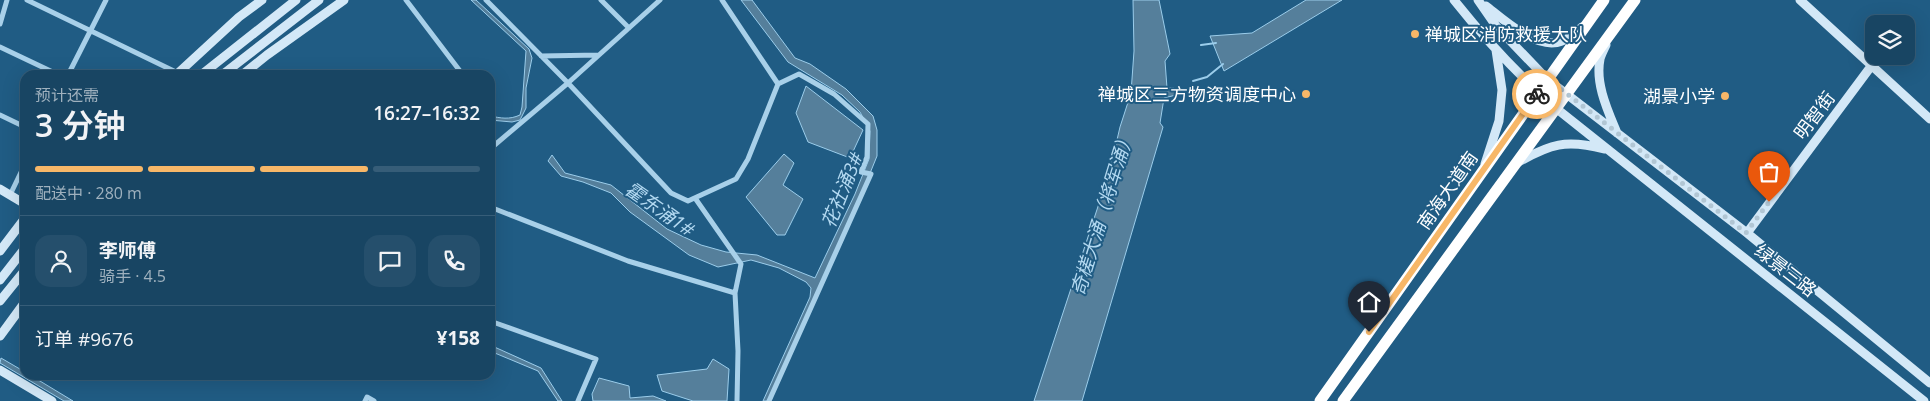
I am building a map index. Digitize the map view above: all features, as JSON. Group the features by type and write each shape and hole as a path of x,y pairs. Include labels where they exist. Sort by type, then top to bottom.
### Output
{"highway":[{"name":"南海大道南","path":"1320,401 1604,0"},
{"path":"1343,401 1635,0"}],"main road":[{"path":"181,70 239,17 262,0"},
{"path":"206,70 296,0"},
{"path":"228,70 318,0"},
{"path":"248,70 267,54 344,0"},
{"name":"绿景三路","path":"1454,0 1496,50 1538,93 1924,401"},
{"path":"1478,0 1517,30 1541,42 1562,42 1588,23"},
{"name":"绿景三路","path":"1478,0 1496,26 1548,79 1746,233 1930,383"},
{"path":"1800,0 1865,59"},
{"path":"1611,34 1600,60 1600,78 1605,104 1618,135"},
{"path":"1483,170 1499,121 1502,90 1496,50"},
{"path":"1872,65 1930,118"},
{"name":"明智街","path":"1746,233 1872,65"},
{"path":"1517,163 1542,149 1562,144 1584,144 1609,150"},
{"path":"0,189 20,201"},
{"path":"0,251 20,225"},
{"path":"0,280 20,254"},
{"path":"0,301 20,276"},
{"path":"0,336 20,309"},
{"path":"0,370 51,401"}],"street":[{"path":"0,24 7,0"},
{"path":"27,0 169,70"},
{"path":"70,70 106,0"},
{"path":"406,0 459,70"},
{"path":"486,0 672,193 688,201 736,179 748,159 778,84 799,74 834,94 868,124 866,156 861,172 870,174 850,225 769,401"},
{"path":"601,0 629,28"},
{"path":"495,144 568,83 660,0"},
{"path":"722,0 778,84"},
{"path":"0,48 48,70"},
{"path":"541,56 599,55"},
{"path":"0,116 20,125"},
{"path":"10,195 20,174"},
{"path":"696,198 741,264 735,293 738,350 737,401"},
{"path":"495,209 628,261 735,293"},
{"path":"495,324 596,359 578,401"},
{"path":"365,401 367,397 374,401"}],"water":[{"path":"471,0 476,0 529,49 532,58 526,88 526,108 520,120 512,122 495,120 495,117 509,118 520,115 526,51"},
{"path":"741,0 752,0 795,58 810,64 846,89 873,116 877,130 877,156 847,230 768,401 763,401 810,297 811,288 806,282 779,268 751,260 718,267 689,255 630,212 611,193 561,176 548,161 552,155 565,173 611,185 667,229 701,245 726,252 757,255 815,278 855,194 869,159 870,131 860,112 842,95 788,62"},
{"name":"奇槎大涌（将军涌）","path":"1133,0 1159,0 1170,54 1165,61 1167,88 1174,88 1176,95 1164,98 1160,123 1163,127 1082,401 1034,401 1110,170 1120,127 1131,93 1134,51"},
{"path":"1306,0 1342,0 1224,71 1210,36 1252,33"},
{"path":"806,86 863,130 850,158 808,142 796,113"},
{"path":"784,154 794,163 783,185 803,199 785,235 777,235 746,197"},
{"path":"495,347 541,368 562,401 558,401 538,371 495,353"},
{"path":"1,358 20,369 20,375 0,363"},
{"path":"713,359 729,369 727,401 693,401 662,391 657,375 707,369"},
{"path":"599,378 629,386 630,398 653,396 666,401 593,401 592,394"},
{"path":"29,380 38,380 73,401 64,401"}],"waterway":[{"path":"1201,45 1216,43"},
{"path":"1193,81 1207,77 1223,64"}],"way so far":[{"path":"1537,94 1548,79 1746,233 1769,202"}],"place":[{"name":"禅城区消防救援大队","path":"1415,34"},
{"name":"禅城区三方物资调度中心","path":"1306,94"},
{"name":"湖景小学","path":"1725,96"}],"route":[{"path":"1369,332 1537,94"}],"water label":[{"name":"花社涌3#","path":"842,190"},
{"name":"霍东涌1#","path":"660,209"}]}
